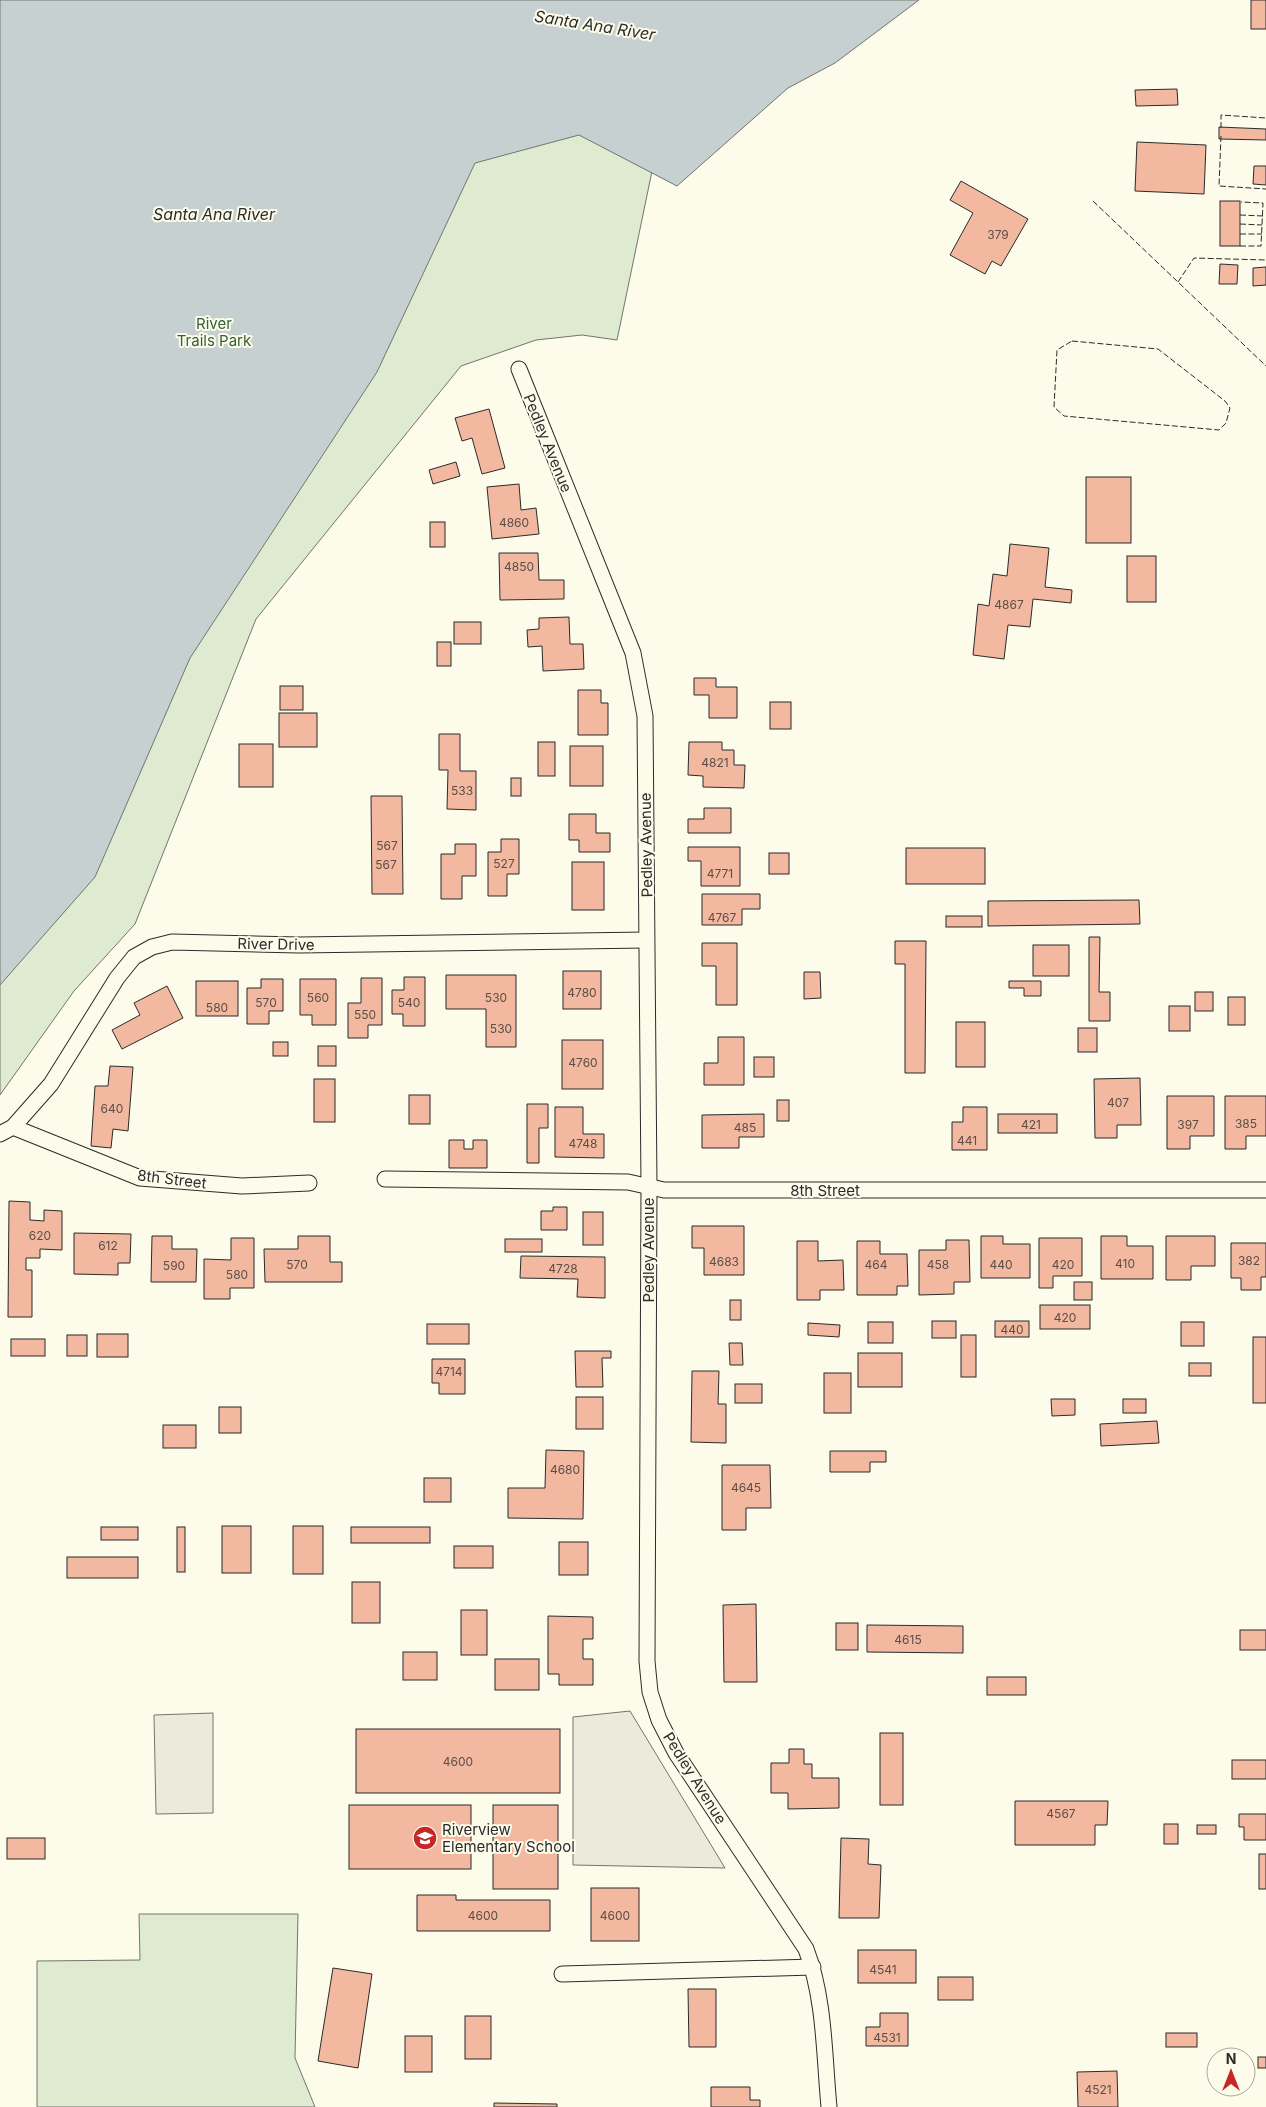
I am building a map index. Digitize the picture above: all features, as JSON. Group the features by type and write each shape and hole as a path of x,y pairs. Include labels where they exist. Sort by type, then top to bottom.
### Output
{"street":[{"name":"Pedley Avenue","path":"519,369 633,653 640,681 645,716 649,1186 646,1574 647,1661 650,1692 659,1720 676,1753 806,1950 813,1967 821,2009 829,2107"},
{"name":"River Drive","path":"7,1131 51,1084 117,978 134,956 152,947 172,942 300,945 646,940"},
{"name":"8th Street","path":"7,1131 140,1178 242,1186 309,1183"},
{"name":"8th Street","path":"385,1178 628,1182 664,1190 1266,1190"},
{"path":"562,1974 813,1967"}],"green space":[{"name":"Santa Ana River","path":"674,65 617,340 582,335 536,340 461,366 256,619 135,924 74,991 0,1095 0,162"},
{"path":"139,1914 298,1914 295,2058 315,2107 37,2107 37,1961 140,1960"}],"shaded area":[{"path":"630,1711 725,1868 573,1865 573,1717"},
{"path":"213,1713 213,1813 156,1814 154,1715"}],"water":[{"name":"Santa Ana River","path":"0,0 919,0 835,63 788,88 677,186 579,135 475,163 377,372 190,658 95,877 0,985"}],"building":[{"path":"1251,0 1266,0 1266,29 1251,29"},
{"path":"1177,89 1178,105 1136,106 1135,90"},
{"path":"1219,127 1266,129 1266,140 1219,139"},
{"path":"1137,142 1206,145 1204,194 1135,191"},
{"path":"1254,166 1266,166 1266,185 1253,184"},
{"path":"961,181 1028,219 1001,266 992,261 985,274 950,255 973,213 950,200"},
{"path":"1220,201 1240,201 1240,246 1220,246"},
{"path":"1220,264 1238,265 1237,284 1219,284"},
{"path":"1266,267 1266,285 1253,286 1253,268"},
{"path":"489,409 505,468 482,474 472,438 462,441 455,418"},
{"path":"456,462 460,476 433,484 429,470"},
{"path":"1086,477 1131,477 1131,543 1086,543"},
{"path":"519,484 521,510 536,508 539,534 492,539 487,487"},
{"path":"430,522 445,522 445,547 430,547"},
{"path":"1010,544 1049,548 1045,587 1072,590 1071,603 1033,599 1030,627 1008,625 1004,659 973,655 978,604 989,606 993,574 1007,576"},
{"path":"499,553 538,553 539,580 564,580 564,599 500,600"},
{"path":"1127,556 1156,556 1156,602 1127,602"},
{"path":"569,617 570,644 583,644 584,669 543,671 542,646 528,647 527,630 539,629 539,618"},
{"path":"454,622 481,622 481,644 454,644"},
{"path":"437,642 451,642 451,666 437,666"},
{"path":"694,678 716,678 716,687 737,687 737,718 709,718 709,695 694,695"},
{"path":"280,686 303,686 303,710 280,710"},
{"path":"578,690 601,690 601,703 608,703 608,735 578,735"},
{"path":"770,702 791,702 791,729 770,729"},
{"path":"279,713 317,713 317,747 279,747"},
{"path":"439,734 460,734 460,771 476,771 476,810 447,809 448,770 439,770"},
{"path":"538,742 555,742 555,776 538,776"},
{"path":"689,742 722,742 722,750 734,750 734,765 745,765 744,788 703,787 703,776 688,775"},
{"path":"239,744 273,744 273,787 239,787"},
{"path":"570,746 603,746 603,786 570,786"},
{"path":"511,778 521,778 521,796 511,796"},
{"path":"371,796 402,796 403,894 372,894"},
{"path":"704,808 731,808 731,833 688,833 688,819 704,819"},
{"path":"569,814 596,814 596,833 610,833 610,852 579,852 579,840 569,840"},
{"path":"501,839 519,839 519,874 507,874 507,896 488,896 488,852 501,852"},
{"path":"455,844 476,844 476,876 462,876 462,899 441,899 441,854 455,854"},
{"path":"688,847 740,847 740,886 701,886 701,861 688,861"},
{"path":"906,848 985,848 985,884 906,884"},
{"path":"769,853 789,853 789,874 769,874"},
{"path":"572,862 604,862 604,910 572,910"},
{"path":"702,894 760,894 760,909 742,909 742,925 702,925"},
{"path":"1139,900 1140,924 988,926 988,901"},
{"path":"946,916 982,916 982,927 946,927"},
{"path":"1089,937 1100,937 1099,992 1110,992 1110,1021 1089,1021"},
{"path":"895,941 926,941 925,1073 905,1073 905,964 895,964"},
{"path":"702,943 737,943 737,1005 716,1005 716,966 702,966"},
{"path":"1033,945 1069,945 1069,976 1033,976"},
{"path":"563,971 601,971 601,1009 563,1009"},
{"path":"804,972 820,972 821,998 804,999"},
{"path":"446,975 516,975 516,1047 486,1047 486,1009 446,1009"},
{"path":"404,977 425,977 425,1026 403,1026 403,1014 392,1014 392,990 404,990"},
{"path":"361,978 382,978 382,1025 368,1025 368,1038 348,1038 348,1003 361,1003"},
{"path":"261,979 283,979 283,1011 269,1011 269,1024 247,1024 247,988 261,988"},
{"path":"300,979 336,979 336,1025 312,1025 312,1015 300,1015"},
{"path":"196,981 238,981 238,1016 196,1016"},
{"path":"1009,981 1041,981 1041,996 1024,996 1024,988 1009,988"},
{"path":"167,986 183,1018 122,1049 112,1030 140,1015 134,1003"},
{"path":"1195,992 1213,992 1213,1011 1195,1011"},
{"path":"1228,997 1245,997 1245,1025 1228,1025"},
{"path":"1169,1006 1190,1006 1190,1031 1169,1031"},
{"path":"956,1022 985,1022 985,1067 956,1067"},
{"path":"1078,1028 1097,1028 1097,1052 1078,1052"},
{"path":"718,1037 744,1037 744,1085 704,1085 704,1063 718,1063"},
{"path":"562,1040 603,1040 603,1089 562,1089"},
{"path":"273,1042 288,1042 288,1056 273,1056"},
{"path":"318,1046 336,1046 336,1066 318,1066"},
{"path":"754,1057 774,1057 774,1077 754,1077"},
{"path":"110,1066 133,1067 128,1131 113,1129 111,1148 91,1146 95,1086 108,1086"},
{"path":"1140,1078 1141,1125 1117,1125 1117,1138 1095,1138 1094,1079"},
{"path":"314,1079 335,1079 335,1122 314,1122"},
{"path":"409,1095 430,1095 430,1124 409,1124"},
{"path":"1167,1096 1214,1096 1214,1136 1190,1136 1190,1149 1167,1149"},
{"path":"1225,1096 1266,1096 1266,1136 1246,1136 1246,1149 1225,1149"},
{"path":"777,1100 789,1100 789,1121 777,1121"},
{"path":"527,1104 548,1104 548,1128 539,1128 539,1163 527,1163"},
{"path":"555,1107 583,1107 583,1134 604,1134 604,1158 555,1157"},
{"path":"963,1107 987,1107 987,1150 952,1150 952,1122 963,1122"},
{"path":"764,1114 764,1137 739,1137 739,1148 702,1148 702,1115"},
{"path":"998,1114 1057,1114 1057,1133 998,1133"},
{"path":"449,1140 464,1140 464,1149 473,1149 473,1140 487,1140 487,1168 449,1168"},
{"path":"9,1201 30,1202 30,1220 44,1221 44,1210 62,1211 62,1250 40,1249 40,1258 26,1258 26,1270 32,1270 32,1317 8,1317"},
{"path":"553,1207 567,1207 567,1230 541,1230 541,1211 553,1211"},
{"path":"583,1212 603,1212 603,1245 583,1245"},
{"path":"692,1226 744,1226 744,1275 704,1275 704,1248 692,1248"},
{"path":"74,1233 131,1234 130,1263 118,1263 118,1275 74,1274"},
{"path":"152,1236 172,1236 172,1249 197,1249 196,1282 151,1282"},
{"path":"298,1236 330,1236 330,1262 342,1262 342,1282 265,1282 264,1249 298,1249"},
{"path":"981,1236 1003,1236 1003,1244 1030,1244 1030,1278 981,1278"},
{"path":"1101,1236 1127,1236 1127,1246 1153,1246 1153,1279 1101,1279"},
{"path":"1166,1236 1215,1236 1215,1266 1191,1266 1191,1280 1166,1280"},
{"path":"231,1238 254,1238 254,1288 230,1288 230,1299 204,1299 204,1259 231,1260"},
{"path":"1039,1238 1082,1238 1082,1276 1053,1276 1053,1288 1039,1288"},
{"path":"505,1239 542,1239 542,1252 505,1252"},
{"path":"946,1240 969,1240 970,1282 954,1282 954,1294 919,1295 919,1250 946,1250"},
{"path":"797,1241 818,1241 818,1261 843,1260 844,1290 820,1290 820,1300 797,1300"},
{"path":"857,1241 880,1241 880,1254 907,1254 908,1286 897,1286 897,1295 857,1295"},
{"path":"1231,1243 1266,1243 1266,1277 1261,1277 1261,1290 1241,1290 1241,1278 1231,1278"},
{"path":"521,1256 605,1257 605,1298 577,1297 578,1279 520,1278"},
{"path":"1074,1282 1092,1282 1092,1300 1074,1300"},
{"path":"730,1300 741,1300 741,1320 730,1320"},
{"path":"1040,1305 1090,1305 1090,1329 1040,1329"},
{"path":"932,1321 956,1321 956,1338 932,1338"},
{"path":"995,1321 1029,1321 1029,1337 995,1337"},
{"path":"868,1322 893,1322 893,1343 868,1343"},
{"path":"1181,1322 1204,1322 1204,1346 1181,1346"},
{"path":"808,1323 840,1325 839,1337 808,1335"},
{"path":"427,1324 469,1324 469,1344 427,1344"},
{"path":"97,1334 128,1334 128,1357 97,1357"},
{"path":"67,1335 87,1335 87,1356 67,1356"},
{"path":"961,1335 976,1335 976,1377 961,1377"},
{"path":"1253,1337 1266,1337 1266,1403 1253,1403"},
{"path":"11,1339 45,1339 45,1356 11,1356"},
{"path":"729,1343 742,1343 743,1365 730,1365"},
{"path":"575,1351 611,1351 611,1358 602,1358 603,1387 576,1387"},
{"path":"858,1353 902,1353 902,1387 858,1387"},
{"path":"432,1359 465,1359 465,1394 439,1394 439,1383 432,1383"},
{"path":"1189,1363 1211,1363 1211,1376 1189,1376"},
{"path":"692,1371 719,1371 718,1404 726,1404 726,1443 691,1442"},
{"path":"824,1373 851,1373 851,1413 824,1413"},
{"path":"735,1384 762,1384 762,1403 735,1403"},
{"path":"576,1397 603,1397 603,1429 576,1429"},
{"path":"1051,1399 1075,1399 1075,1415 1052,1416"},
{"path":"1123,1399 1146,1399 1146,1413 1123,1413"},
{"path":"219,1407 241,1407 241,1433 219,1433"},
{"path":"1157,1421 1159,1443 1101,1446 1100,1424"},
{"path":"163,1425 196,1425 196,1448 163,1448"},
{"path":"546,1450 584,1451 583,1519 508,1518 508,1488 545,1488"},
{"path":"830,1451 886,1451 886,1462 870,1462 870,1472 830,1472"},
{"path":"722,1465 770,1465 771,1508 746,1508 746,1530 722,1530"},
{"path":"424,1478 451,1478 451,1502 424,1502"},
{"path":"222,1526 251,1526 251,1573 222,1573"},
{"path":"293,1526 323,1526 323,1574 293,1574"},
{"path":"101,1527 138,1527 138,1540 101,1540"},
{"path":"177,1527 185,1527 185,1572 177,1572"},
{"path":"351,1527 430,1527 430,1543 351,1543"},
{"path":"559,1542 588,1542 588,1575 559,1575"},
{"path":"454,1546 493,1546 493,1568 454,1568"},
{"path":"67,1557 138,1557 138,1578 67,1578"},
{"path":"352,1582 380,1582 380,1623 352,1623"},
{"path":"756,1604 757,1682 724,1682 723,1605"},
{"path":"461,1610 487,1610 487,1655 461,1655"},
{"path":"548,1616 593,1617 593,1639 583,1639 583,1659 593,1659 593,1685 559,1685 559,1674 548,1674"},
{"path":"836,1623 858,1623 858,1650 836,1650"},
{"path":"867,1625 963,1626 963,1653 867,1652"},
{"path":"1240,1630 1266,1630 1266,1650 1240,1650"},
{"path":"403,1652 437,1652 437,1680 403,1680"},
{"path":"495,1659 539,1659 539,1690 495,1690"},
{"path":"987,1677 1026,1677 1026,1695 987,1695"},
{"name":"Riverview Elementary School","path":"356,1729 560,1729 560,1793 356,1793"},
{"path":"880,1733 903,1733 903,1805 880,1805"},
{"path":"789,1749 804,1749 804,1764 812,1764 812,1778 839,1778 839,1808 788,1809 788,1793 771,1793 771,1763 789,1763"},
{"path":"1232,1760 1266,1760 1266,1779 1232,1779"},
{"path":"1015,1801 1108,1801 1107,1825 1095,1825 1095,1845 1015,1845"},
{"name":"Riverview Elementary School","path":"349,1805 471,1805 471,1869 349,1869"},
{"name":"Riverview Elementary School","path":"493,1805 558,1805 558,1889 493,1889"},
{"path":"1239,1814 1266,1814 1266,1840 1244,1840 1244,1827 1239,1827"},
{"path":"1164,1824 1178,1824 1178,1844 1164,1844"},
{"path":"1197,1825 1216,1825 1216,1834 1197,1834"},
{"path":"7,1838 45,1838 45,1859 7,1859"},
{"path":"841,1838 869,1839 868,1864 881,1865 879,1918 839,1918"},
{"path":"1259,1854 1266,1854 1266,1889 1259,1889"},
{"name":"Riverview Elementary School","path":"591,1888 639,1888 639,1941 591,1941"},
{"name":"Riverview Elementary School","path":"417,1895 456,1895 456,1900 550,1900 550,1931 417,1931"},
{"path":"858,1950 916,1950 916,1983 858,1983"},
{"path":"333,1968 372,1974 358,2068 318,2061"},
{"path":"938,1977 973,1977 973,2000 938,2000"},
{"path":"688,1989 716,1989 716,2047 689,2047"},
{"path":"880,2013 908,2013 908,2046 866,2046 866,2027 880,2027"},
{"path":"465,2016 491,2016 491,2059 465,2059"},
{"path":"1166,2033 1197,2033 1197,2047 1166,2047"},
{"path":"405,2036 432,2036 432,2072 405,2072"},
{"path":"1258,2057 1266,2057 1266,2068 1258,2068"},
{"path":"1117,2071 1118,2107 1078,2107 1077,2072"},
{"path":"711,2087 750,2087 750,2100 760,2100 760,2107 711,2107"},
{"path":"494,2103 557,2104 557,2107 494,2107"}],"fence":[{"path":"1221,128 1221,115 1266,118"},
{"path":"1221,136 1219,186 1266,189"},
{"path":"1093,201 1266,366"},
{"path":"1240,246 1261,246 1263,203 1241,202"},
{"path":"1240,215 1263,216"},
{"path":"1240,224 1262,225"},
{"path":"1240,234 1262,234"},
{"path":"1178,282 1194,258 1266,260"},
{"path":"1072,341 1158,349 1225,401 1230,408 1226,423 1219,430 1064,416 1054,407 1057,350 1072,341"}],"place":[{"name":"Riverview Elementary School","path":"425,1838"}],"park label":[{"name":"River Trails Park","path":"214,332"}]}
